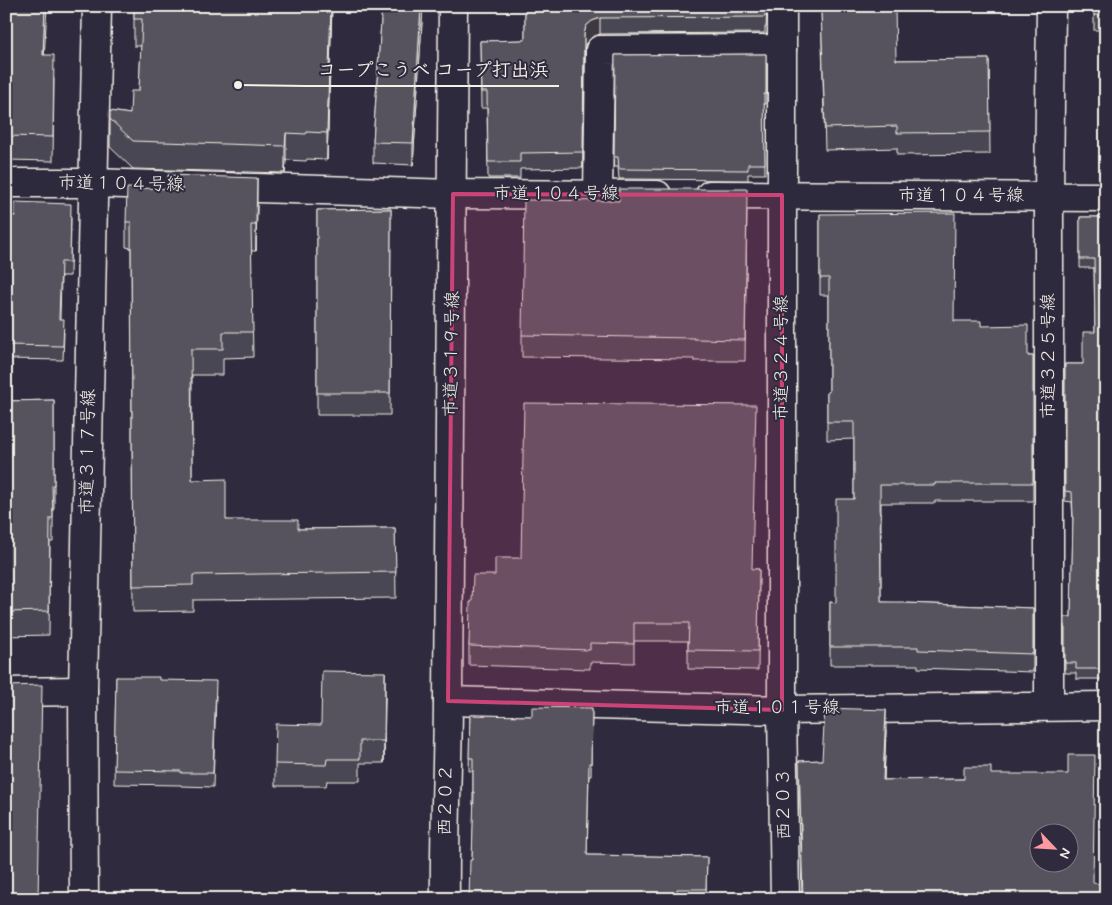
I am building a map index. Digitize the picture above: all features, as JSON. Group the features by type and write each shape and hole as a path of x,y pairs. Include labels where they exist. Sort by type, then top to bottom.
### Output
{"street":[{"name":"市道３１７号線","path":"84,899 83,691 97,6"},
{"name":"市道３１９号線","path":"448,701 453,6"},
{"name":"市道３２４号線","path":"782,6 782,710"},
{"name":"市道３２５号線","path":"1049,706 1051,6"},
{"path":"598,195 600,50 782,49"},
{"name":"市道１０４号線","path":"6,182 453,194 1106,197"},
{"path":"6,692 83,691"},
{"name":"市道１０１号線","path":"448,701 782,710 1106,706"},
{"name":"西２０２","path":"445,899 444,857 448,701"},
{"name":"西２０３","path":"782,710 786,899"}],"highlighted area":[{"path":"453,194 782,195 782,710 448,701"}],"building":[{"path":"6,6 45,6 43,55 54,55 53,137 6,136"},
{"path":"134,6 331,6 327,133 286,133 285,146 133,141 110,119 110,111 130,114 131,91 139,91 142,19 134,19"},
{"path":"382,6 421,6 413,143 373,142"},
{"path":"525,6 767,6 765,17 600,18 592,21 586,26 584,34 583,152 520,153 520,162 488,162 487,92 481,92 480,41 525,40"},
{"path":"1094,6 1106,6 1106,15 1094,15"},
{"path":"895,7 896,60 989,59 990,132 897,133 897,126 825,128 821,9"},
{"path":"766,54 766,94 764,94 765,164 748,164 748,170 619,169 618,157 614,157 615,55"},
{"path":"168,175 257,178 256,225 251,225 253,332 223,332 223,349 191,349 192,480 226,479 226,520 298,520 298,529 395,528 396,572 193,575 193,585 133,586 131,222 126,222 127,188 183,189"},
{"path":"619,189 747,189 745,340 522,335 524,200 619,201"},
{"path":"15,202 71,204 70,262 61,262 59,319 64,319 63,346 6,345 6,216 15,216"},
{"path":"391,209 390,393 317,393 317,210"},
{"path":"955,213 954,321 981,321 981,326 1028,325 1028,356 1033,356 1033,483 880,485 881,602 1033,608 1033,654 918,650 918,647 830,647 830,602 836,603 836,499 854,499 854,422 827,422 827,392 829,392 829,278 820,278 820,214"},
{"path":"1080,217 1106,217 1106,669 1076,669 1076,663 1065,663 1065,617 1071,617 1073,516 1072,492 1065,491 1065,364 1083,364 1083,332 1095,332 1094,259 1080,259"},
{"path":"54,400 54,485 52,485 53,518 50,518 49,611 6,612 6,401"},
{"path":"524,403 756,405 752,569 759,569 758,651 688,650 689,623 634,623 634,644 590,643 590,650 469,646 473,575 495,575 495,558 521,558"},
{"path":"322,671 385,672 384,741 360,741 360,759 327,759 326,765 275,764 276,724 321,725"},
{"path":"116,677 159,677 159,680 216,681 213,773 114,770"},
{"path":"42,685 38,899 6,898 6,686"},
{"path":"532,707 592,708 587,855 707,857 706,889 677,889 677,899 469,899 474,792 473,758 469,758 470,715 532,716"},
{"path":"825,708 886,710 883,780 964,779 964,767 991,767 991,774 1068,774 1068,755 1095,755 1093,883 1106,884 1106,899 803,899 799,761 822,760"}],"place":[{"name":"コープこうべ コープ打出浜","path":"238,85"}]}
